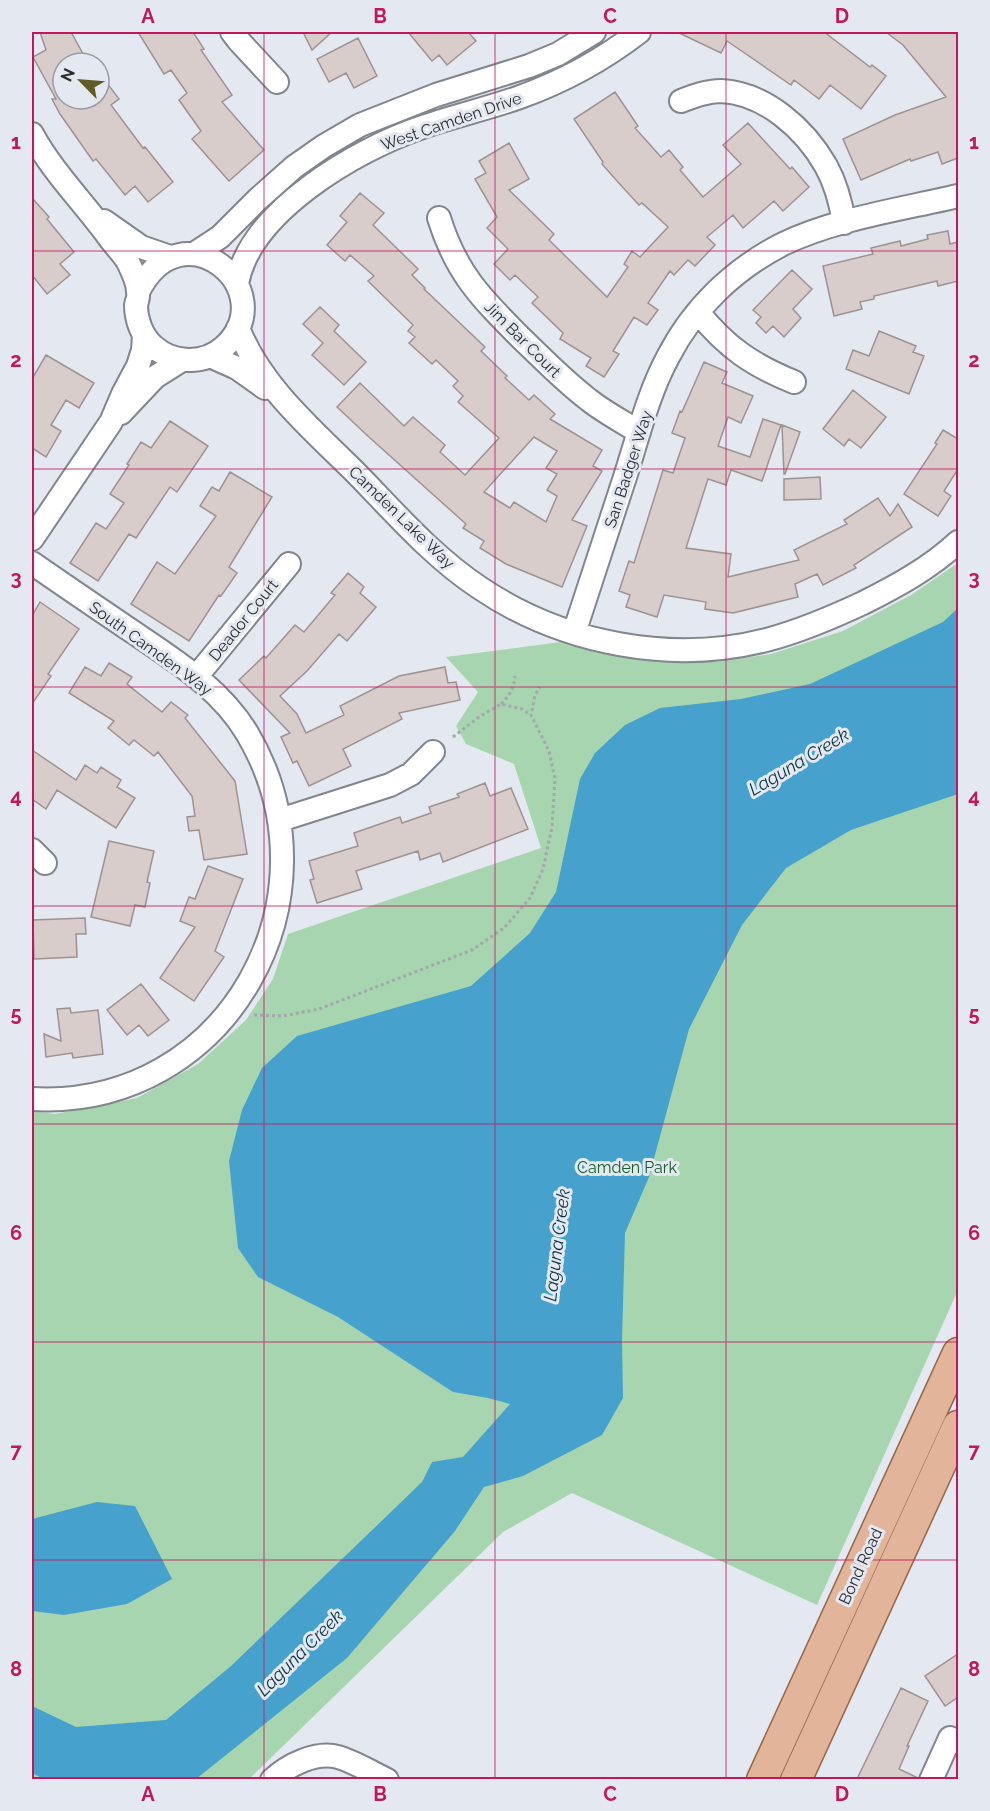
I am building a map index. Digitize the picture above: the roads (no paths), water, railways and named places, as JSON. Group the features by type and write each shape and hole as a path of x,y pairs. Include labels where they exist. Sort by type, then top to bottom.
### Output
{"main road":[{"name":"Bond Road","path":"762,1779 958,1353"},
{"name":"Bond Road","path":"796,1779 958,1426"}],"street":[{"path":"232,32 277,81"},
{"name":"West Camden Drive","path":"194,254 220,237 294,167 360,125 435,95 529,66 558,54 594,32"},
{"name":"West Camden Drive","path":"237,284 240,269 255,240 283,209 315,183 345,163 382,143 419,128 520,97 552,84 589,65 639,32"},
{"path":"681,101 700,94 719,91 738,93 774,110 803,135 826,166 834,183 844,223"},
{"path":"33,139 54,169 93,214 128,261 138,292"},
{"name":"San Badger Way","path":"574,633 658,377 668,357 698,312 727,281 764,255 805,235 844,223 958,196"},
{"path":"93,214 141,247 170,257"},
{"name":"Jim Bar Court","path":"439,218 449,246 463,273 488,305 561,377 590,401 639,432"},
{"path":"194,254 220,263 230,272 242,298 242,314 238,328 222,350 201,359 182,360 160,352 144,335 138,322 136,307 138,292 145,278 156,266 170,257 194,254"},
{"path":"698,312 723,341 738,353 755,364 794,382"},
{"name":"Camden Lake Way","path":"238,328 250,355 292,409 450,566 480,589 514,608 574,633 616,643 654,648 711,648 768,639 805,628 897,586 937,560 958,542"},
{"path":"32,539 111,422 138,366 143,350 144,335"},
{"name":"Camden Lake Way","path":"210,356 237,368 292,409"},
{"path":"111,422 132,403 155,376 182,360"},
{"name":"South Camden Way","path":"32,563 196,677 222,700 247,734 266,772 280,820 282,882 274,923 260,962 245,989 213,1029 181,1056 121,1086 80,1096 32,1099"},
{"name":"Deador Court","path":"196,677 289,564"},
{"path":"280,820 390,784 411,774 433,752"},
{"path":"931,1779 950,1738 958,1742"},
{"path":"272,1779 283,1770 311,1758 337,1757 387,1779"}],"water":[{"name":"Laguna Creek","path":"958,608 958,794 851,830 786,868 742,925 689,1029 649,1177 625,1233 623,1398 602,1435 523,1476 484,1487 455,1531 347,1658 196,1779 46,1780 32,1773 32,1706 76,1727 166,1720 231,1666 422,1482 432,1462 463,1457 510,1404 453,1392 338,1317 258,1277 238,1248 229,1161 242,1110 262,1068 297,1036 471,986 530,933 556,892 580,779 595,753 625,725 660,708 741,699 810,684 943,622"},
{"path":"97,1502 135,1506 172,1579 127,1604 64,1615 32,1611 32,1519"}],"park label":[{"name":"Camden Park","path":"627,1167"}]}
